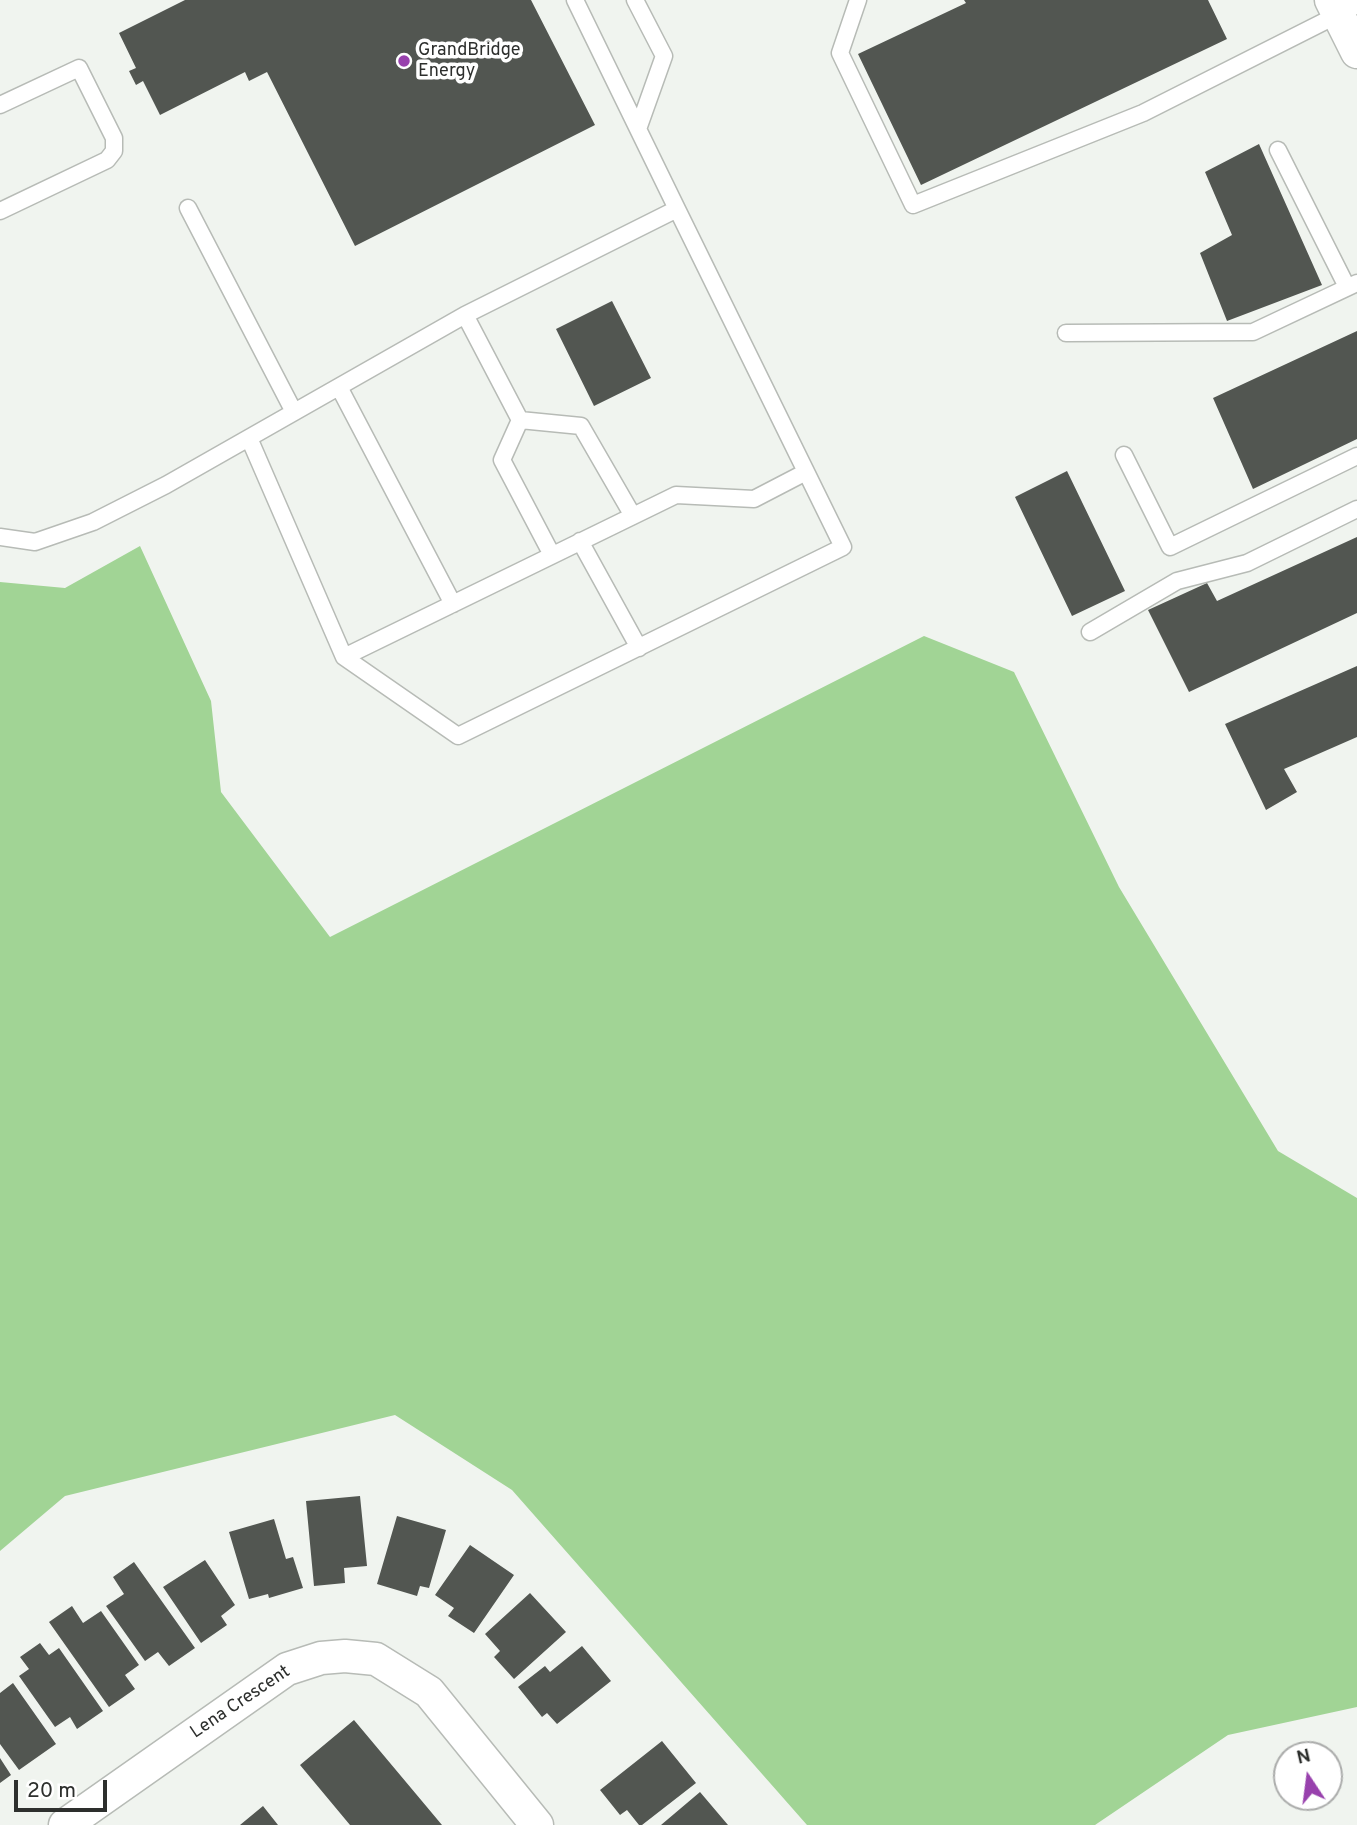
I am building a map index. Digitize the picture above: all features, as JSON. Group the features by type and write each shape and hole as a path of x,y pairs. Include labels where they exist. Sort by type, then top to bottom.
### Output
{"street":[{"path":"1342,6 1357,52"},
{"name":"Lena Crescent","path":"65,1825 97,1816 286,1669 321,1658 345,1656 376,1659 429,1692 537,1825"}],"lane":[{"path":"249,438 344,657 458,736 843,547 575,0"},
{"path":"635,0 664,56 638,129"},
{"path":"858,0 840,53 913,205 1143,113 1342,6"},
{"path":"0,105 79,68 114,138 114,151 107,160 0,211"},
{"path":"1066,333 1253,332 1352,285 1278,150"},
{"path":"188,208 294,412"},
{"path":"0,537 35,542 93,522 249,438 465,315 677,209"},
{"path":"465,315 520,421"},
{"path":"339,387 453,604"},
{"path":"520,421 581,426 633,516"},
{"path":"520,421 502,460 552,555"},
{"path":"1124,455 1170,547 1357,456"},
{"path":"344,657 676,495 754,499 806,472"},
{"path":"1090,632 1177,581 1247,563 1357,509"},
{"path":"580,541 639,648"}],"green space":[{"path":"140,546 211,701 221,792 330,937 924,636 1014,672 1119,887 1278,1151 1357,1198 1357,1707 1228,1735 1095,1825 807,1825 512,1490 395,1415 65,1496 0,1551 0,582 65,588"}],"building":[{"path":"185,0 531,0 595,125 355,246 267,72 249,81 245,72 160,115 143,81 136,85 129,71 136,68 119,33"},
{"path":"964,0 1208,0 1227,39 921,185 858,54 966,3"},
{"path":"1259,144 1322,285 1227,321 1200,253 1232,235 1205,172"},
{"path":"612,301 651,378 594,406 556,329"},
{"path":"1357,331 1357,439 1253,489 1213,398"},
{"path":"1067,471 1125,591 1072,616 1015,497"},
{"path":"1357,537 1357,613 1189,692 1148,610 1207,583 1217,601"},
{"path":"1357,666 1357,737 1284,769 1297,792 1266,810 1225,724"},
{"path":"360,1496 367,1566 344,1568 345,1583 314,1586 306,1501"},
{"path":"397,1516 446,1530 429,1588 420,1586 417,1596 377,1584"},
{"path":"274,1519 286,1559 293,1557 303,1588 269,1598 268,1594 249,1599 229,1532"},
{"path":"470,1545 514,1575 474,1633 448,1616 454,1608 435,1595"},
{"path":"205,1560 235,1605 221,1616 227,1625 201,1643 163,1587"},
{"path":"134,1562 195,1648 169,1666 158,1652 145,1661 106,1606 124,1594 113,1577"},
{"path":"530,1593 566,1632 514,1679 494,1657 500,1651 485,1634"},
{"path":"72,1606 83,1623 101,1611 139,1665 125,1675 135,1689 109,1707 49,1622"},
{"path":"40,1643 49,1655 59,1648 103,1711 77,1729 70,1717 55,1727 19,1676 29,1669 20,1657"},
{"path":"582,1646 611,1681 557,1724 547,1713 542,1717 518,1687 545,1666 550,1672"},
{"path":"13,1683 56,1744 19,1770 0,1744 0,1693"},
{"path":"354,1720 442,1825 350,1825 300,1765"},
{"path":"662,1741 696,1783 639,1825 627,1810 620,1815 600,1790"},
{"path":"0,1758 11,1775 0,1783"},
{"path":"700,1792 728,1825 661,1825"},
{"path":"263,1806 278,1825 240,1825"}],"place":[{"name":"GrandBridge Energy","path":"404,61"}]}
